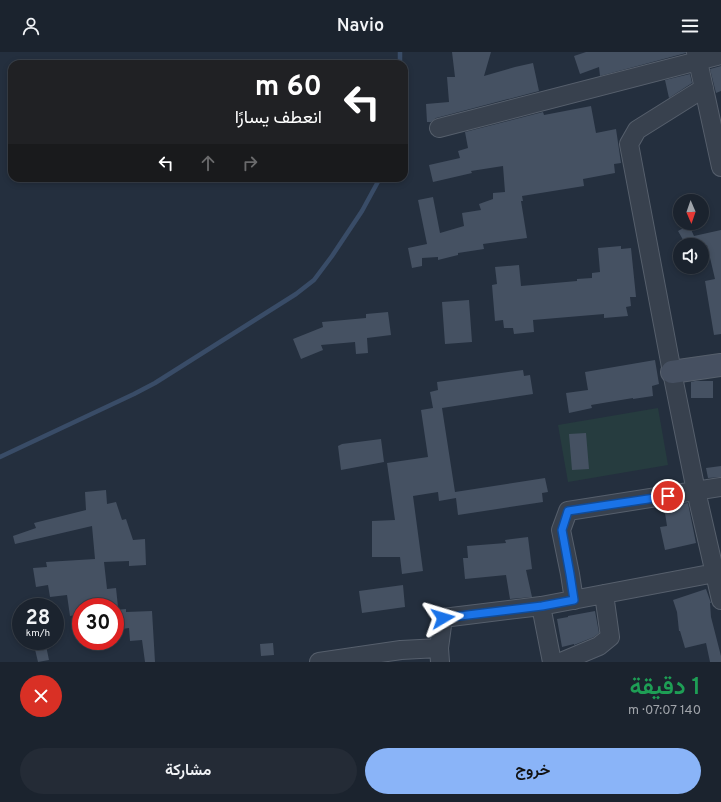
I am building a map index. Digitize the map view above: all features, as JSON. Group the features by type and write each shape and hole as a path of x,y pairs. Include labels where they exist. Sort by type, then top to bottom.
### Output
{"street":[{"path":"439,128 697,57 721,55"},
{"path":"697,57 721,167"},
{"path":"704,88 637,130 629,144 696,491 721,600"},
{"path":"672,372 721,365"},
{"path":"574,600 562,530 568,511 721,487"},
{"path":"319,662 401,652 440,655 443,618 542,606 715,573"},
{"path":"561,662 599,646 610,637 604,594"},
{"path":"542,606 552,662"}],"green space":[{"path":"658,408 668,465 568,482 558,425"}],"building":[{"path":"452,52 491,52 484,76 533,63 539,91 436,118 431,122 427,122 426,104 449,102 447,77 455,77"},
{"path":"586,52 686,53 600,76 599,67 580,74 574,56"},
{"path":"721,66 721,91 716,93 710,69"},
{"path":"690,74 692,83 669,98 665,80"},
{"path":"591,106 596,133 616,129 621,163 614,164 615,173 583,179 584,186 522,196 523,201 521,201 527,238 483,244 484,249 458,253 458,255 438,260 438,257 422,258 422,266 412,268 408,248 427,244 418,200 433,197 440,233 464,226 462,213 481,210 479,204 493,199 493,193 505,192 503,166 471,171 472,173 433,182 429,165 460,158 458,151 468,148 465,132 543,112 544,115"},
{"path":"691,230 694,236 721,230 721,334 714,335 705,281 715,279 709,254 709,238 682,238 678,231"},
{"path":"621,246 621,249 631,248 636,297 630,297 631,306 626,307 628,316 604,318 604,314 533,320 534,332 514,334 513,328 504,328 503,320 495,321 492,285 497,284 495,267 519,265 521,286 577,281 577,279 592,278 592,273 600,272 598,248"},
{"path":"469,300 472,342 445,344 442,302"},
{"path":"388,312 391,335 367,338 368,353 356,354 355,342 321,345 323,350 301,359 293,339 323,327 322,322 366,318 366,314"},
{"path":"655,360 659,384 652,386 653,396 591,405 592,408 569,413 566,393 588,390 585,372"},
{"path":"523,370 524,376 530,375 533,394 442,408 455,492 545,478 548,492 542,493 543,502 458,515 456,498 439,501 438,492 413,496 423,571 402,574 400,557 372,557 372,521 395,520 387,463 428,457 421,410 433,408 430,392 438,390 437,382"},
{"path":"713,381 713,398 691,398 691,382"},
{"path":"586,433 589,469 572,470 569,434"},
{"path":"381,439 384,462 341,470 338,446 342,444"},
{"path":"721,466 721,477 708,478 706,468"},
{"path":"106,490 107,504 116,502 122,520 126,519 133,540 145,539 146,565 129,566 129,561 104,562 107,589 116,588 117,598 72,598 72,616 70,616 67,595 50,597 48,585 36,587 33,568 47,567 46,562 95,559 92,526 15,544 13,536 36,528 34,523 86,510 85,492"},
{"path":"688,503 696,543 665,550 660,527 667,526 665,513 676,511 675,505"},
{"path":"528,537 532,569 526,570 532,597 510,599 506,575 465,579 463,558 468,558 467,546 506,543 505,540"},
{"path":"403,585 405,607 362,613 359,591"},
{"path":"706,589 711,603 711,617 721,656 721,662 710,662 706,643 685,648 679,631 677,612 673,600"},
{"path":"124,609 126,609 126,612 152,611 155,662 145,662 142,640 130,641 129,628 124,629"},
{"path":"595,611 599,633 594,637 574,645 562,647 557,619"},
{"path":"273,643 274,655 261,656 260,644"},
{"path":"35,650 47,650 49,660 38,662"}],"waterway":[{"path":"400,52 400,60"},
{"path":"0,457 155,383 296,294 314,280 332,256 362,211 378,182"}],"route":[{"path":"443,618 542,606 574,600 562,530 568,511 668,496"}]}
